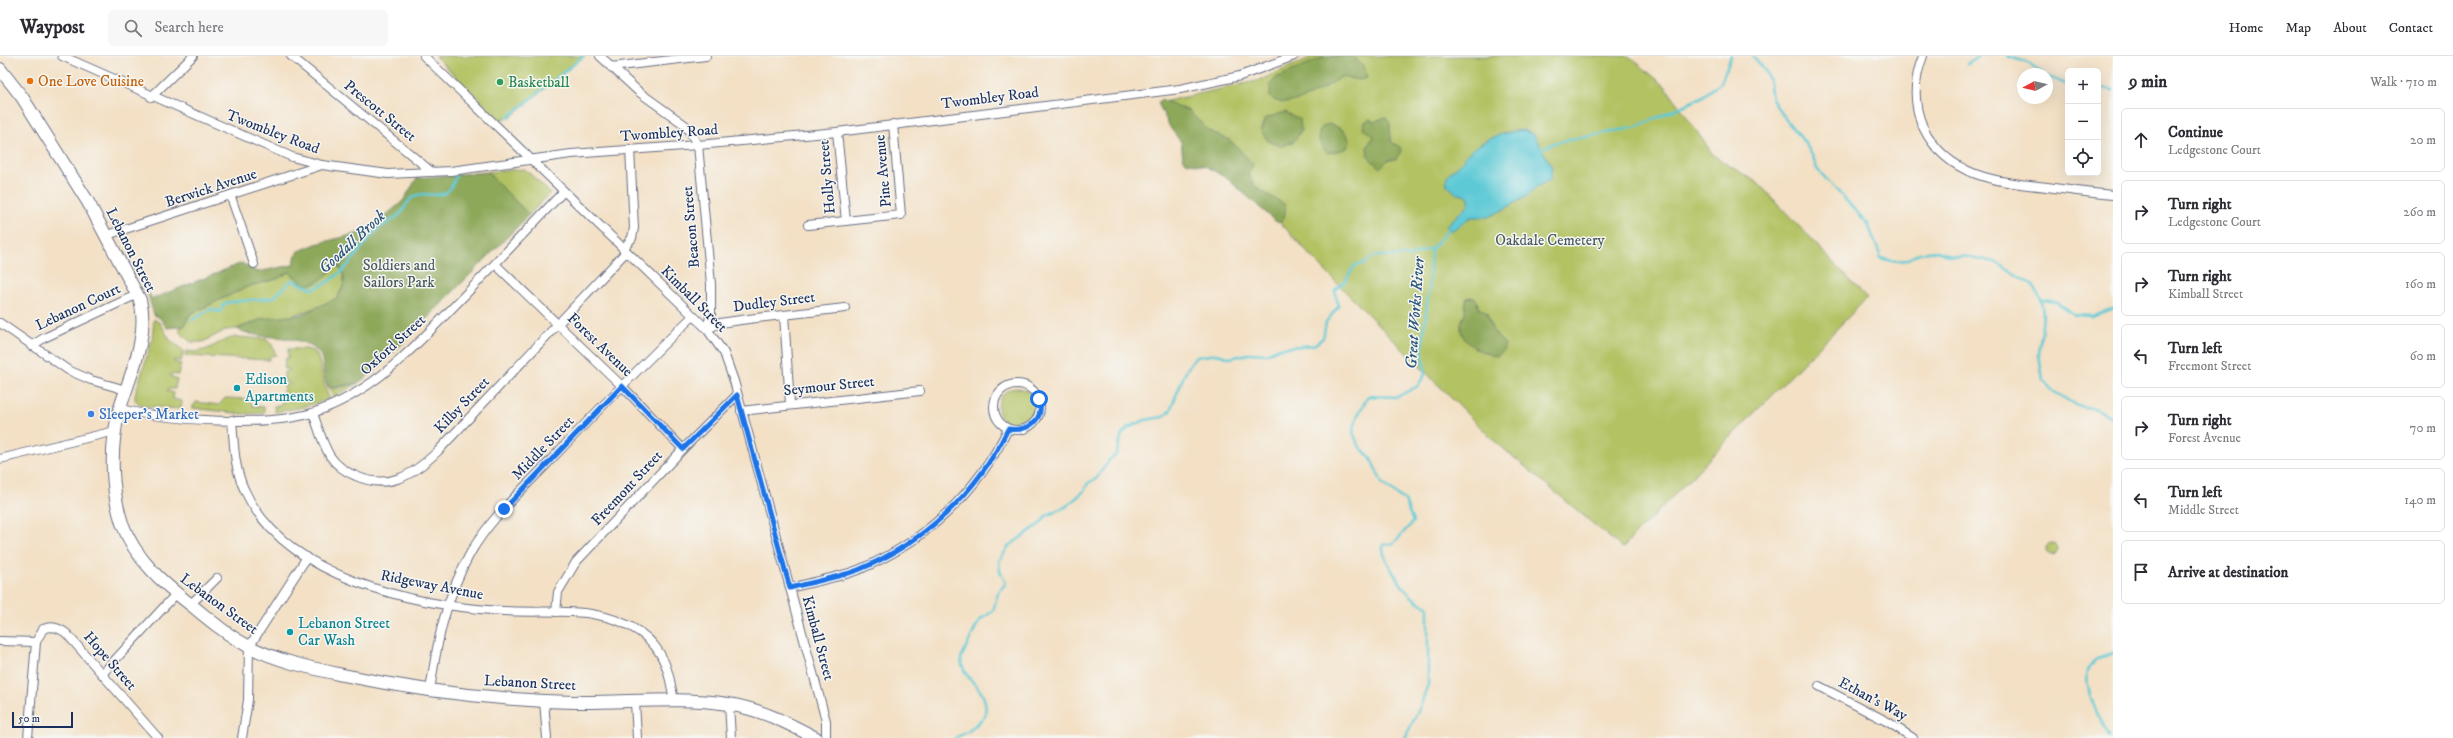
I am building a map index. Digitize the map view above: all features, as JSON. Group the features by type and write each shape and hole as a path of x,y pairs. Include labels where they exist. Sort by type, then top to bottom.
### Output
{"highway":[{"name":"Lebanon Street","path":"0,69 12,82 33,114 107,236 138,294 143,315 142,333 115,431 114,482 124,529 140,557 176,594 249,647 276,658 319,670 430,691 490,698 544,701 729,704 774,716 816,738"}],"street":[{"name":"Twombley Road","path":"62,56 152,97 282,153 322,166 388,174 432,172 630,149 698,146 837,132 1180,89 1240,76 1294,56"},
{"path":"152,97 193,56"},
{"name":"Prescott Street","path":"291,56 432,172"},
{"name":"Kimball Street","path":"424,56 533,160 563,192 624,251 707,329 724,354 737,395 826,721 826,738"},
{"path":"600,56 639,92 684,125 698,146"},
{"path":"611,67 706,56"},
{"path":"1923,56 1915,88 1921,121 1938,149 1955,165 1971,174 1994,180 2113,195"},
{"name":"Pine Avenue","path":"846,221 901,215 893,124"},
{"name":"Holly Street","path":"837,132 846,221"},
{"name":"Beacon Street","path":"698,146 712,313 707,329"},
{"name":"Kilby Street","path":"313,413 326,449 342,468 353,475 374,482 399,480 418,469 438,451 559,324 624,251 632,238 634,228 630,149"},
{"name":"Berwick Avenue","path":"107,236 231,197 322,166"},
{"name":"Oxford Street","path":"120,409 163,416 232,420 277,419 313,413 350,397 380,378 409,352 563,192"},
{"path":"231,197 254,264"},
{"path":"808,225 846,221"},
{"name":"Forest Avenue","path":"495,264 559,324 683,449"},
{"name":"Lebanon Court","path":"31,346 44,338 138,294"},
{"name":"Dudley Street","path":"707,329 720,323 845,308"},
{"path":"784,315 790,404"},
{"name":"Middle Street","path":"430,691 436,646 447,604 466,560 487,528 622,386 693,316"},
{"path":"0,324 68,370 91,380 126,390"},
{"path":"1013,384 1031,388 1039,399 1041,408 1039,417 1026,428 1008,429 999,420 995,412 994,403 998,394 1013,384"},
{"name":"Seymour Street","path":"741,411 790,404 920,391"},
{"name":"Freemont Street","path":"556,612 558,592 570,569 683,449 737,395"},
{"name":"Ridgeway Avenue","path":"232,420 237,469 248,496 272,528 307,558 355,583 447,604 504,611 601,615 626,624 641,633 653,643 661,655 669,674 674,702"},
{"path":"790,588 857,570 893,553 926,531 958,502 976,482 993,457 1008,429"},
{"path":"0,459 115,431"},
{"path":"242,738 247,706 249,647 307,558"},
{"path":"190,604 217,578"},
{"path":"102,674 176,594"},
{"name":"Hope Street","path":"36,642 43,629 51,627 62,630 158,738"},
{"path":"0,641 36,642 28,738"},
{"name":"Ethan's Way","path":"1819,686 1888,722 1913,738"},
{"path":"544,701 546,738"},
{"path":"635,702 637,738"},
{"path":"729,704 731,738"}],"green space":[{"path":"435,56 584,56 512,116 500,120"},
{"name":"Oakdale Cemetery","path":"1314,56 1629,56 1665,86 1714,156 1758,183 1867,298 1622,548 1491,438 1329,275 1248,188 1163,102 1260,80"},
{"path":"1326,56 1353,56 1364,67 1367,78 1359,80 1341,77 1316,92 1296,101 1278,101 1270,97 1270,85 1276,78"},
{"path":"1161,99 1189,111 1209,131 1230,140 1252,163 1253,166 1248,174 1251,180 1259,189 1285,205 1285,215 1279,223 1229,180 1206,166 1186,162 1183,158 1181,142 1171,129 1158,103"},
{"path":"1285,112 1300,119 1301,131 1293,142 1281,146 1269,142 1261,131 1266,118"},
{"path":"1385,117 1390,123 1391,142 1400,147 1401,151 1396,159 1389,159 1380,168 1369,158 1367,148 1373,136 1363,129 1365,122 1370,119 1374,122"},
{"path":"1329,124 1340,128 1347,135 1350,143 1346,149 1328,153 1322,146 1319,133 1324,126"},
{"path":"525,169 550,193 529,215 487,172"},
{"name":"Soldiers and Sailors Park","path":"487,172 529,215 378,368 358,383 331,388 325,380 320,354 307,344 287,338 246,333 237,329 262,319 300,315 337,298 344,282 340,267 336,266 325,277 316,283 306,284 301,282 289,272 277,279 249,286 190,314 184,326 167,328 160,318 154,315 146,288 152,299 242,263 257,272 293,265 297,252 316,244 367,231 403,201 417,178"},
{"path":"336,266 340,267 344,276 344,284 337,298 329,303 288,317 262,319 237,329 226,330 203,342 191,342 180,333 180,328 184,326 190,314 249,286 277,279 289,272 301,282 312,284 321,280"},
{"path":"1471,297 1476,299 1479,308 1487,313 1493,331 1505,345 1503,351 1498,356 1486,353 1473,347 1464,338 1461,332 1461,324 1465,313 1465,304 1467,298"},
{"path":"154,319 160,323 170,340 184,351 181,361 174,360 174,362 181,364 178,375 171,374 170,376 177,379 175,389 168,389 167,391 174,393 173,399 182,401 181,409 143,406 135,400 135,395 152,340"},
{"path":"230,338 266,339 272,345 276,355 270,356 269,360 185,356 187,351 201,351"},
{"path":"288,349 307,349 315,352 320,363 325,387 330,399 299,408 275,412 274,406 282,405 282,398 290,398 290,395 283,395 284,385 289,385 289,382 284,382 284,372 289,371 289,369 284,369 285,359 288,358"},
{"path":"325,381 333,389 358,383 333,397"},
{"path":"1017,388 1030,394 1036,407 1030,420 1017,426 1004,420 998,407 1004,394"},
{"path":"225,398 249,399 253,406 264,407 264,413 243,414 192,408 196,402 219,405"},
{"path":"2050,543 2054,543 2058,549 2054,555 2050,555 2046,551 2046,547"}],"water":[{"path":"1523,130 1534,135 1552,167 1550,180 1536,187 1529,195 1501,211 1488,217 1471,217 1451,231 1446,226 1469,204 1469,197 1466,195 1457,194 1447,185 1448,174 1478,145 1508,132"}],"waterway":[{"name":"Goodall Brook","path":"507,118 584,56"},
{"name":"Great Works River","path":"1539,150 1554,143 1637,127 1700,98 1721,83 1731,56"},
{"path":"1753,56 1768,76 1772,98 1778,109 1804,141 1814,159 1817,169 1868,224 1881,258 1892,261 1907,260 1919,253 1937,251 1951,256 1971,257 1995,262 2032,284 2041,299 2043,314 2039,355 2043,380 2053,391 2077,406 2094,408 2113,417"},
{"path":"1968,64 1978,56"},
{"path":"2008,56 2030,64 2036,68"},
{"path":"2053,79 2065,84"},
{"path":"2101,88 2113,90"},
{"name":"Goodall Brook","path":"192,320 211,309 220,312 224,304 229,302 273,298 292,280 312,289 323,284 340,273 374,233 401,213 412,198 418,195 436,195 447,192 452,186 456,176"},
{"name":"Great Works River","path":"1405,738 1420,707 1428,684 1428,606 1417,601 1406,590 1395,575 1383,551 1383,545 1394,543 1413,522 1405,501 1382,483 1370,457 1358,445 1353,432 1357,417 1368,396 1397,397 1418,386 1425,374 1422,348 1429,289 1431,250 1450,227"},
{"path":"955,738 969,731 985,716 984,697 966,674 961,658 980,620 993,611 998,593 1006,583 1000,571 999,561 1009,546 1040,524 1046,516 1067,506 1083,492 1088,483 1096,479 1109,460 1116,455 1122,434 1128,428 1145,420 1163,417 1170,411 1183,378 1190,364 1196,357 1217,354 1230,358 1253,353 1266,354 1280,348 1314,345 1323,338 1326,322 1338,307 1335,290 1345,281 1355,265 1363,264 1374,256 1410,256 1432,248"},
{"path":"2041,299 2057,303 2075,315 2092,316 2113,308"},
{"path":"2110,738 2096,711 2087,679 2088,670 2093,663 2100,658 2113,653"}],"place":[{"name":"One Love Cuisine","path":"30,81"},
{"name":"Basketball","path":"500,82"},
{"name":"Edison Apartments","path":"237,388"},
{"name":"Sleeper's Market","path":"91,414"},
{"name":"Lebanon Street Car Wash","path":"290,632"}],"route":[{"path":"504,509 622,386 683,449 737,395 790,588 857,570 912,542 942,518 976,482 996,453 1008,429 1022,429 1036,421 1039,417 1041,408 1039,399"}]}
